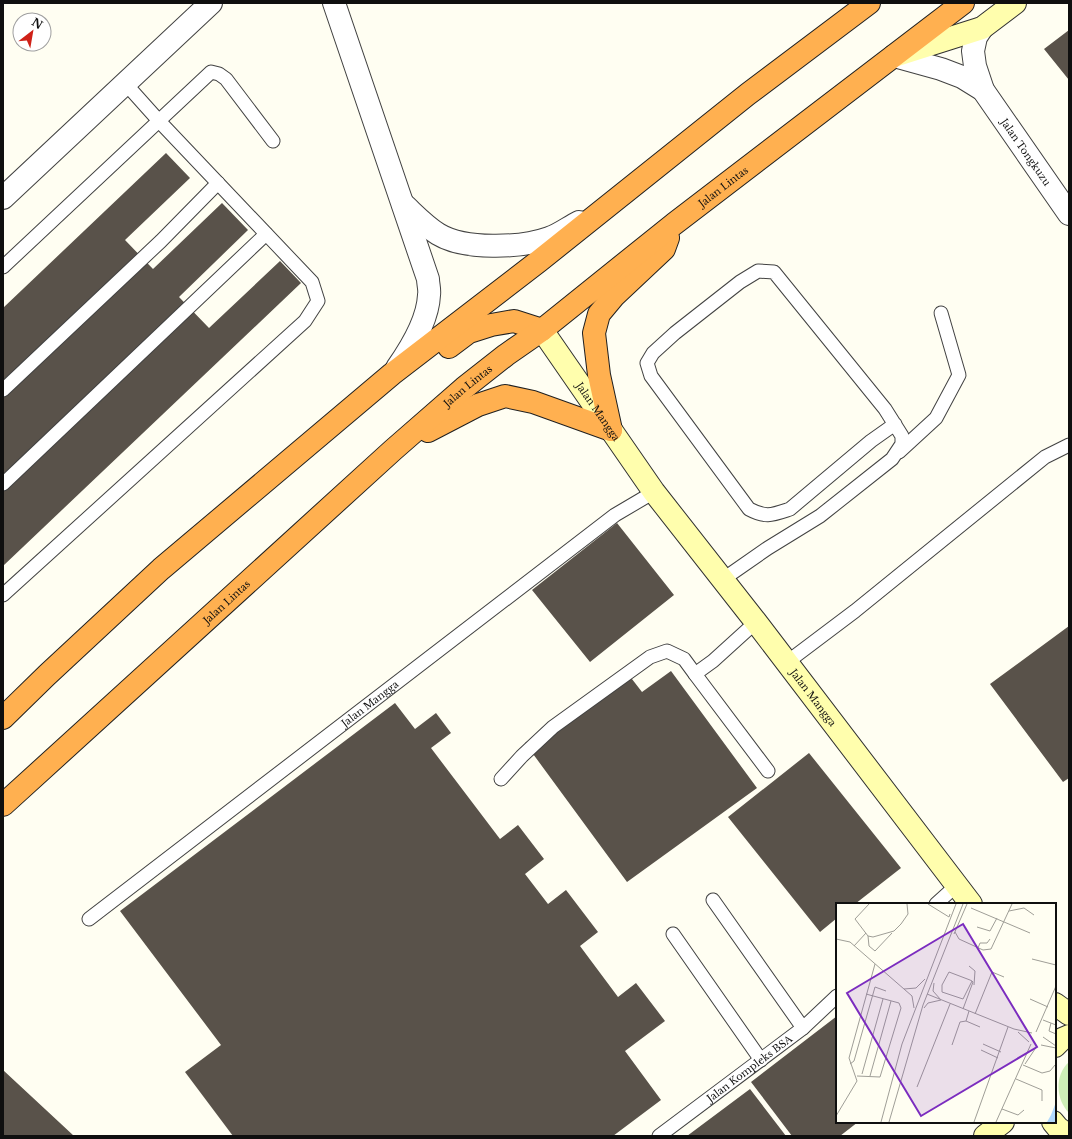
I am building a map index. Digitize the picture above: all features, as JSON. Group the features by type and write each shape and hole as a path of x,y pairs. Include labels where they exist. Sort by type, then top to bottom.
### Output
{"highway":[{"path":"3,718 46,675 161,569 392,374 645,178 748,94 869,3"},
{"name":"Jalan Lintas","path":"3,805 393,450 464,388 506,355 542,330 674,224 963,3"},
{"path":"611,430 599,375 594,333 599,314 614,296 664,249 674,224"},
{"path":"315,440 469,332 491,325 514,321 542,330"},
{"path":"393,450 478,405 505,396 533,402 611,430"}],"street":[{"path":"3,198 211,3"},
{"path":"334,3 428,279 428,307 414,344 392,374"},
{"path":"894,56 982,28 1015,3"},
{"name":"Jalan Tongkuzu","path":"982,28 976,37 973,51 975,66 983,90 1069,214"},
{"name":"Jalan Tongkuzu","path":"894,56 941,69 962,77 983,90"},
{"path":"401,201 422,222 438,235 459,243 486,246 519,244 549,238 600,212"},
{"name":"Jalan Mangga","path":"542,330 654,492 756,622 971,903"},
{"path":"1056,1005 1069,1014"},
{"path":"1056,1045 1062,1039 1069,1036"},
{"path":"985,1136 1002,1123"},
{"path":"1054,1123 1069,1136"}],"lane":[{"path":"3,267 211,72 219,74 226,79 273,141"},
{"path":"3,595 305,321 318,301 312,282 159,121 125,83"},
{"path":"3,390 155,247 218,183"},
{"path":"3,484 266,234"},
{"path":"892,459 902,444 902,436 895,424 853,368 774,272 758,271 740,282 675,333 653,353 647,363 651,376 744,503 749,509 760,515 774,514 790,509 871,441 895,424"},
{"path":"722,580 768,548 820,516 892,459 936,418 959,375 941,313"},
{"path":"786,663 855,611 1044,457 1069,445"},
{"name":"Jalan Mangga","path":"89,919 615,515 654,492"},
{"path":"695,674 713,661 756,622"},
{"path":"500,779 522,756 553,728 650,657 667,651 684,659 768,771"},
{"path":"937,903 957,885"},
{"path":"713,900 803,1028"},
{"path":"673,934 761,1060"},
{"name":"Jalan Kompleks BSA","path":"659,1136 803,1028 836,997"}],"green space":[{"path":"1069,1062 1069,1113 1061,1101 1058,1088 1061,1074 1064,1067"}],"building":[{"path":"1069,30 1069,80 1044,49"},
{"path":"166,153 190,178 125,240 153,269 222,203 248,230 179,297 209,328 280,261 301,283 3,566 3,308"},
{"path":"617,523 674,595 590,662 532,590"},
{"path":"1069,626 1069,778 1063,782 990,684"},
{"path":"625,670 642,692 671,671 757,788 627,882 525,743"},
{"path":"395,703 415,729 436,713 451,733 431,748 500,839 518,825 544,859 525,874 548,904 566,890 598,932 580,946 618,997 636,983 665,1021 625,1051 661,1100 613,1136 233,1136 185,1072 221,1045 120,911"},
{"path":"809,753 901,868 856,903 836,903 836,919 820,932 728,817"},
{"path":"836,1017 836,1123 857,1123 840,1136 792,1136 751,1082"},
{"path":"3,1070 74,1136 3,1136"},
{"path":"750,1089 786,1136 687,1136"}]}
